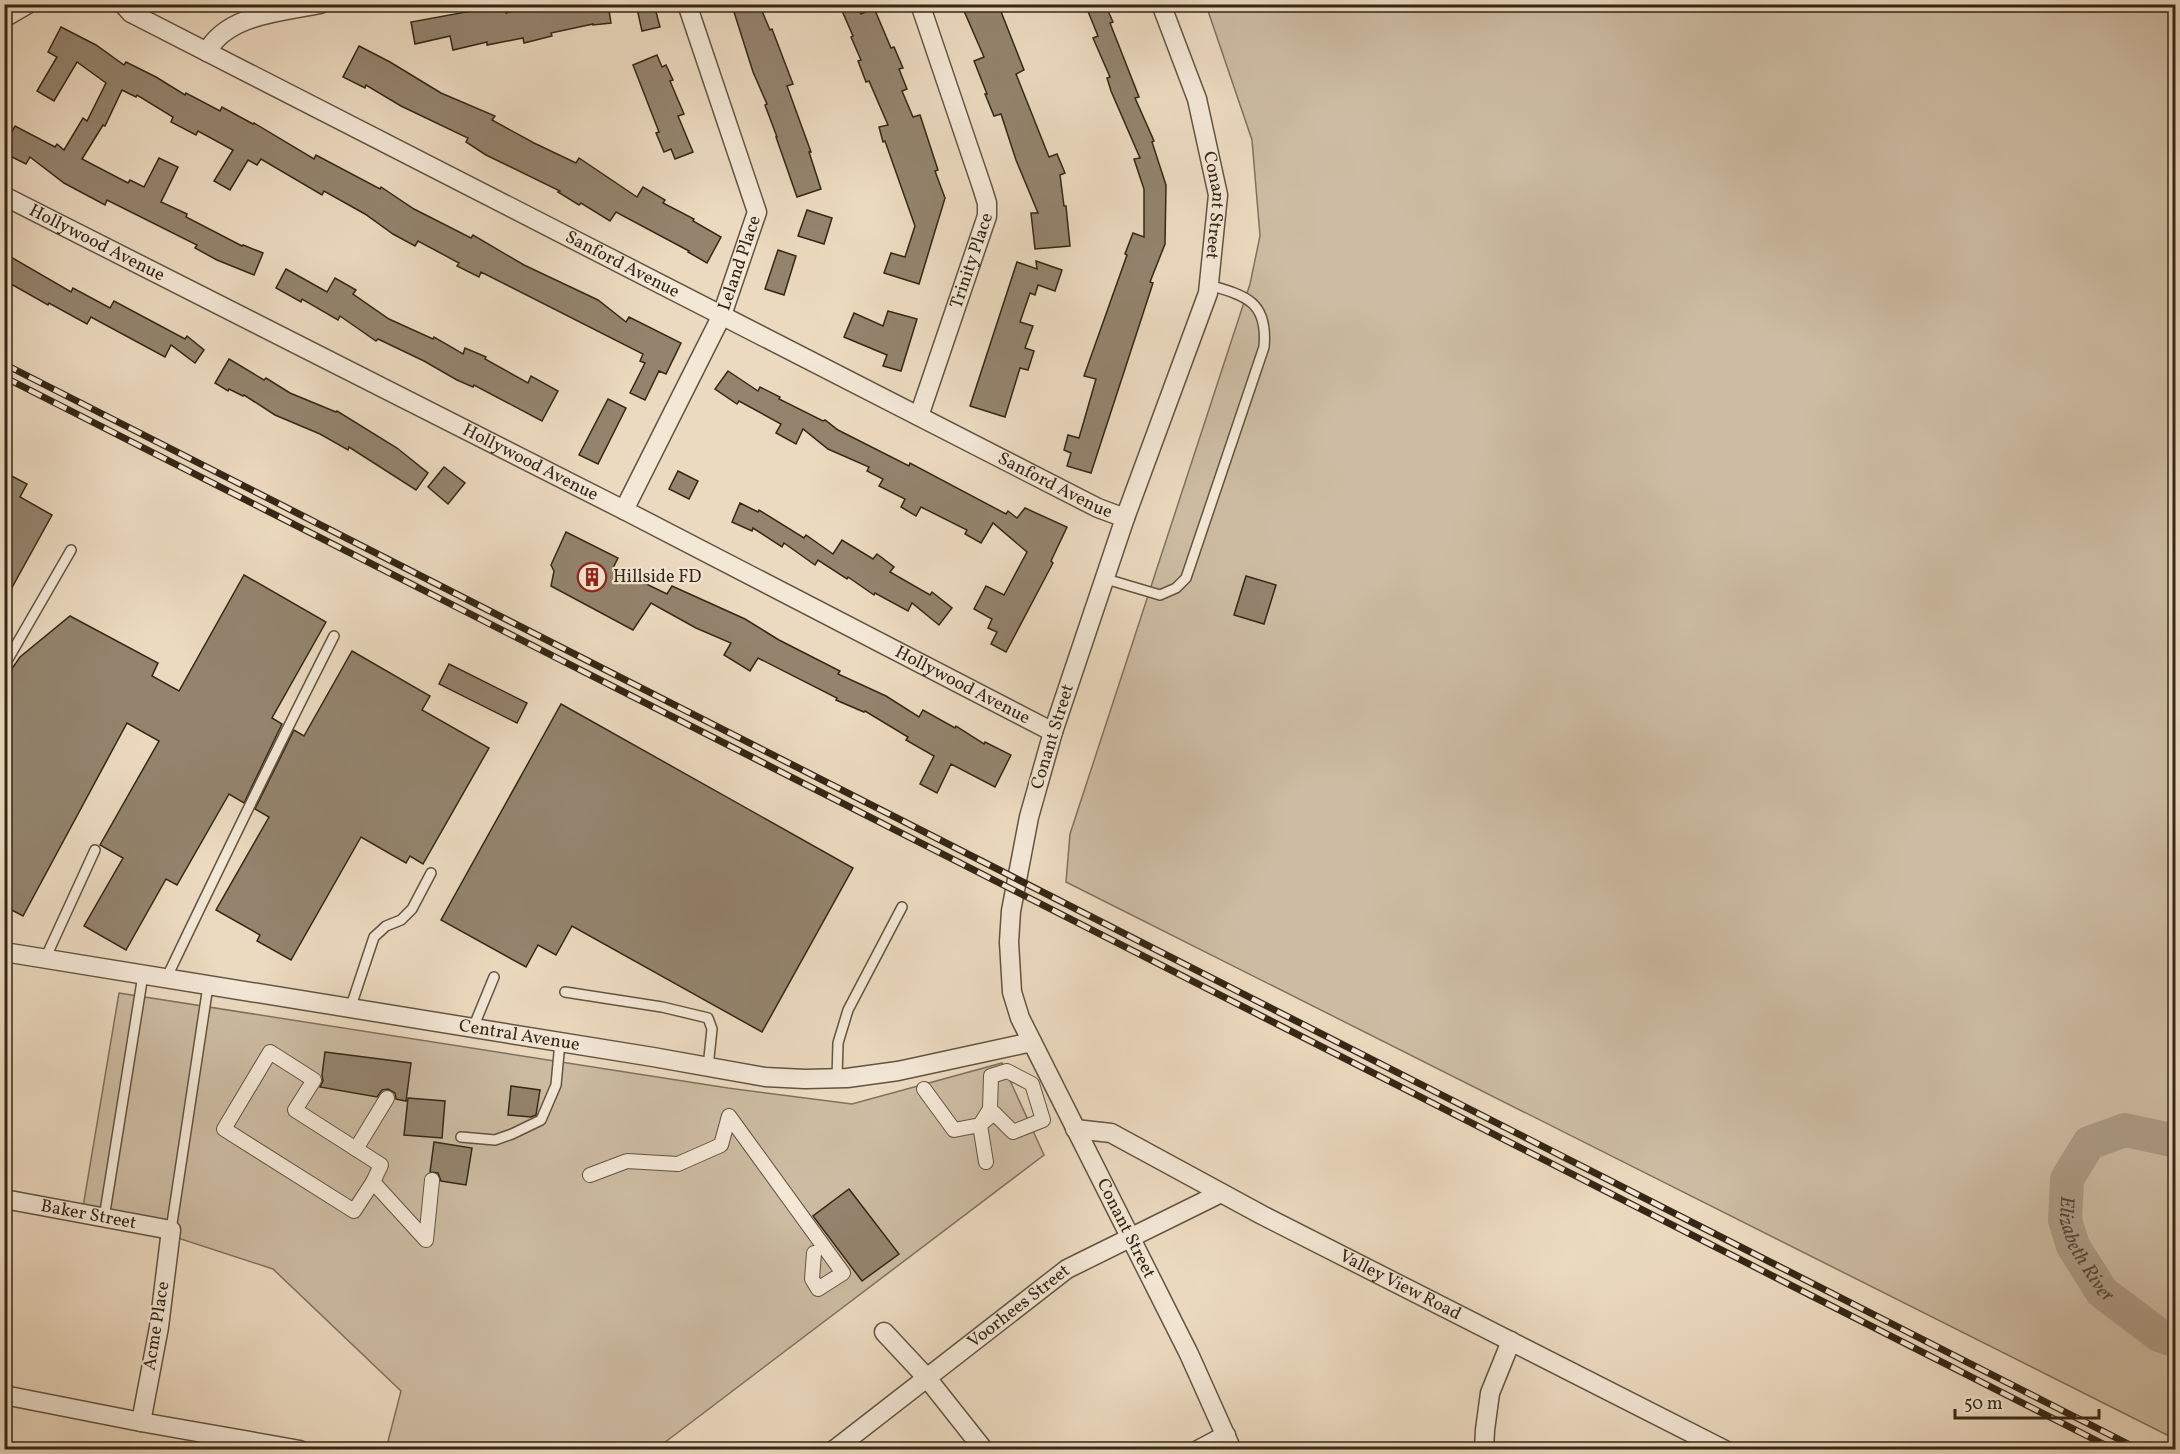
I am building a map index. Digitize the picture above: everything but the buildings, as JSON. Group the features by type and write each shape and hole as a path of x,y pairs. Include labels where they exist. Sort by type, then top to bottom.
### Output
{"street":[{"path":"4,18 28,4"},
{"name":"Sanford Avenue","path":"123,4 131,14 1098,508 1125,518"},
{"path":"207,52 217,38 236,25 255,18 320,4"},
{"name":"Leland Place","path":"624,510 722,315 757,212 687,4"},
{"name":"Trinity Place","path":"919,416 987,216 987,203 920,4"},
{"name":"Conant Street","path":"1161,4 1197,99 1218,195 1208,293 1125,518 1053,732 1029,817 1011,910 1009,942 1012,992 1020,1018 1189,1354 1229,1442"},
{"name":"Hollywood Avenue","path":"4,196 624,510 1053,732"},
{"name":"Central Avenue","path":"4,952 765,1077 837,1078 898,1071 1032,1042"},
{"path":"270,1052 314,1080 295,1110 356,1149 381,1165 354,1211 224,1129 270,1052"},
{"path":"924,1089 954,1130 980,1125 994,1113 1013,1132 1043,1120 1032,1084 1007,1071 991,1076 990,1109 980,1125 986,1162"},
{"path":"356,1149 387,1098"},
{"path":"590,1175 627,1161 678,1164 721,1144 729,1116 843,1273 818,1289 812,1279 814,1253"},
{"name":"Valley View Road","path":"1075,1129 1111,1133 1221,1192 1725,1449"},
{"path":"373,1182 426,1240 432,1180"},
{"name":"Voorhees Street","path":"834,1449 1067,1269 1221,1192"},
{"name":"Baker Street","path":"4,1199 171,1230"},
{"name":"Acme Place","path":"141,1422 159,1327 171,1230"},
{"path":"884,1332 927,1378 984,1449"},
{"path":"1484,1449 1490,1393 1511,1341"},
{"path":"4,1395 141,1422 300,1449"},
{"path":"1198,1449 1229,1442"}],"lane":[{"path":"1106,579 1160,595 1176,588 1186,578 1264,347 1265,329 1261,313 1250,301 1238,294 1209,285"},
{"path":"4,666 71,550"},
{"path":"166,978 334,636"},
{"path":"45,959 95,849"},
{"path":"350,1009 374,937 386,926 401,920 412,909 431,873"},
{"path":"837,1078 838,1043 848,1010 902,907"},
{"path":"104,1218 143,975"},
{"path":"473,1028 494,977"},
{"path":"171,1230 208,986"},
{"path":"565,992 662,1007 708,1018 712,1029 708,1066"},
{"path":"461,1137 495,1140 541,1120 556,1085 560,1042"}],"shaded area":[{"path":"1206,5 2175,5 2175,1439 1066,882 1070,834 1250,284 1260,236 1252,140"},
{"path":"119,993 728,1088 852,1104 1002,1063 1044,1155 656,1449 386,1449 401,1391 273,1269 83,1207"}],"waterway":[{"name":"Elizabeth River","path":"2176,1141 2125,1130 2089,1143 2067,1179 2065,1220 2073,1246 2102,1292 2159,1335 2176,1341"}],"railway":[{"path":"4,364 2140,1450"},
{"path":"4,377 2115,1450"}],"place":[{"name":"Hillside FD","path":"592,577"}]}
